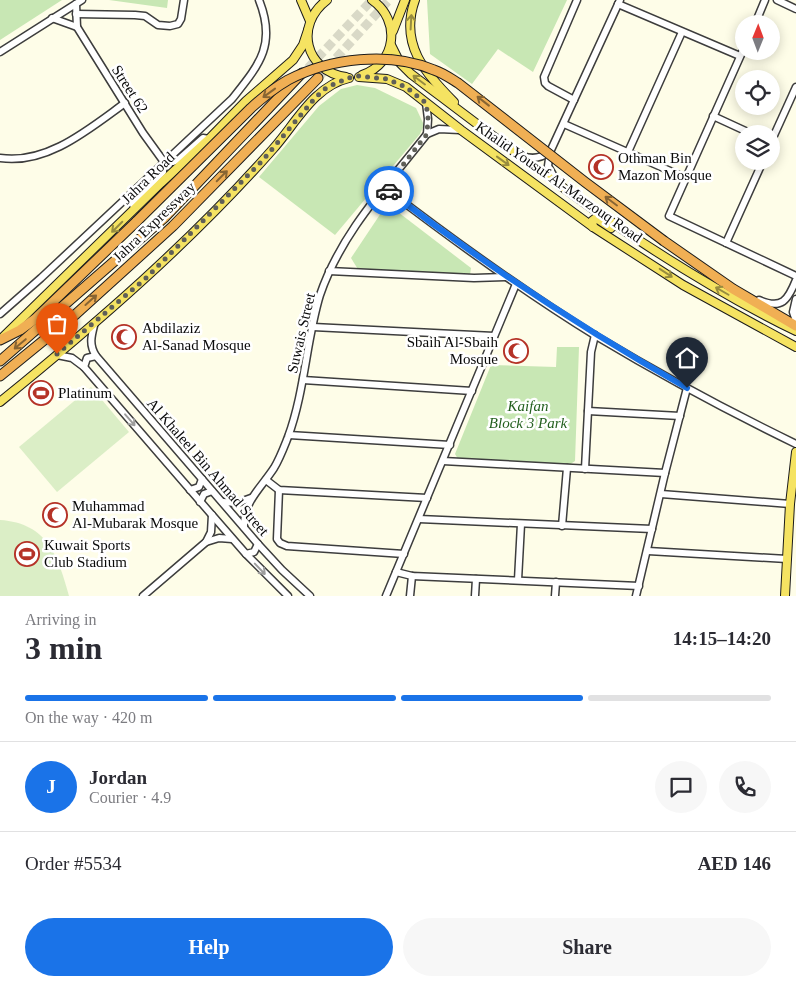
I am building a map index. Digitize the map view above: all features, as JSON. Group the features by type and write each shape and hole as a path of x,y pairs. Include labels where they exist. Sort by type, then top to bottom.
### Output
{"highway":[{"path":"0,340 20,330 35,319 251,108 274,89 293,78 319,68 349,61 377,59 392,59 423,66 435,70 458,83 664,241 734,289 796,326"},
{"name":"Jahra Expressway","path":"0,361 164,217 308,68"},
{"name":"Jahra Expressway","path":"0,376 76,314 172,226 318,78"}],"main road":[{"path":"301,0 310,21"},
{"path":"327,0 314,13 310,21 308,42 311,54 318,63 332,73 349,78"},
{"path":"372,0 384,10 392,35"},
{"path":"0,402 145,279 274,148 323,90 334,82 359,76 376,68 383,62 391,45 392,35 405,0"},
{"path":"415,0 411,15 411,30 418,59 438,85 471,120"},
{"name":"Jahra Road","path":"0,340 246,101 293,60 303,45 308,30"},
{"name":"Khalid Yousuf Al-Marzouq Road","path":"391,45 400,63 408,72 628,234 729,295 796,331"},
{"name":"Khalid Yousuf Al-Marzouq Road","path":"359,76 396,81 406,87 593,227 683,284 796,347"},
{"path":"593,227 592,220 596,218 636,245 667,258"},
{"path":"785,596 790,504 794,485 796,452"}],"street":[{"path":"0,52 82,0"},
{"path":"76,14 145,16 158,25 170,26 178,24 181,19 184,0"},
{"name":"Jahra Road","path":"0,314 232,99 254,72 265,49 267,34 266,16 259,0"},
{"path":"574,100 548,86 545,83 544,77 577,0"},
{"path":"759,15 765,0"},
{"path":"776,0 796,9"},
{"path":"560,185 549,170 548,160 550,152 619,2 682,32 735,54"},
{"name":"Street 62","path":"76,4 77,27 143,133 164,162"},
{"path":"52,18 77,27"},
{"path":"628,152 682,32"},
{"path":"734,289 770,305 778,304 790,295 796,278 669,216 738,60"},
{"path":"779,125 796,87"},
{"path":"426,103 428,118 427,134 439,129 461,130"},
{"path":"0,158 10,160 46,152 76,137 125,104"},
{"path":"713,116 735,126"},
{"path":"564,124 686,178"},
{"name":"Suwais Street","path":"244,527 244,515 251,498 275,466 289,435 303,380 320,296 330,271 347,237 362,215 427,134"},
{"path":"135,209 133,205 135,201 163,172 164,162 175,162 202,138 209,139"},
{"path":"517,154 536,158 550,152"},
{"path":"726,243 759,170"},
{"path":"385,188 505,277 595,335 687,388 796,444"},
{"path":"330,271 474,278 505,277"},
{"path":"386,596 516,284"},
{"path":"796,299 793,312 796,321"},
{"path":"84,367 87,358 96,356 90,341 95,322"},
{"path":"313,327 494,336"},
{"path":"585,469 591,352 595,335"},
{"name":"Al Khaleel Bin Ahmad Street","path":"57,354 72,358 84,367 232,539 288,596"},
{"name":"Al Khaleel Bin Ahmad Street","path":"96,356 258,544 310,596"},
{"path":"303,380 472,390"},
{"path":"636,596 687,388"},
{"path":"588,411 680,416"},
{"path":"289,435 450,445"},
{"path":"443,461 665,473"},
{"path":"562,526 566,468"},
{"path":"190,490 199,487 202,479"},
{"path":"266,480 280,490 427,498"},
{"path":"280,490 277,538 280,544 404,554"},
{"path":"200,502 204,494 212,491"},
{"path":"661,494 790,504"},
{"path":"223,502 237,503 251,498"},
{"path":"143,596 206,542 212,532 212,516"},
{"path":"419,519 652,529"},
{"path":"518,580 521,524"},
{"path":"206,542 219,538 232,539"},
{"path":"246,554 254,552 258,544"},
{"path":"648,552 787,559"},
{"path":"396,572 412,576 639,586"},
{"path":"410,596 412,576"},
{"path":"475,596 476,578"},
{"path":"555,596 556,582"},
{"path":"275,584 278,596"}],"green space":[{"path":"0,0 62,0 0,40"},
{"path":"109,0 168,0 167,8"},
{"path":"427,0 567,0 533,72 498,49 472,84 430,54"},
{"path":"357,85 375,88 416,108 424,125 420,134 335,235 259,177 319,106 341,89"},
{"path":"394,209 471,268 470,275 359,271 351,258 381,213"},
{"name":"Kaifan Block 3 Park","path":"557,347 579,347 575,461 569,465 458,459 455,454 491,365 556,367"},
{"path":"91,387 129,432 57,492 19,447"},
{"name":"Kuwait Sports Club Stadium","path":"0,520 16,523 40,535 55,556 69,596 0,596"}],"tunnel":[{"path":"308,68 372,0"},
{"path":"318,78 389,0"}],"way so far":[{"path":"57,354 145,279 241,183 274,148 319,94 334,82 359,76 392,80 399,82 426,103 428,110 427,134 385,188 389,191"}],"place":[{"name":"Othman Bin Mazon Mosque","path":"601,167"},
{"name":"Abdilaziz Al-Sanad Mosque","path":"124,337"},
{"name":"Sbaih Al-Sbaih Mosque","path":"516,351"},
{"name":"Platinum","path":"41,393"},
{"name":"Muhammad Al-Mubarak Mosque","path":"55,515"},
{"name":"Kuwait Sports Club Stadium","path":"27,554"}],"route":[{"path":"389,191 516,284 595,335 687,388"}]}
